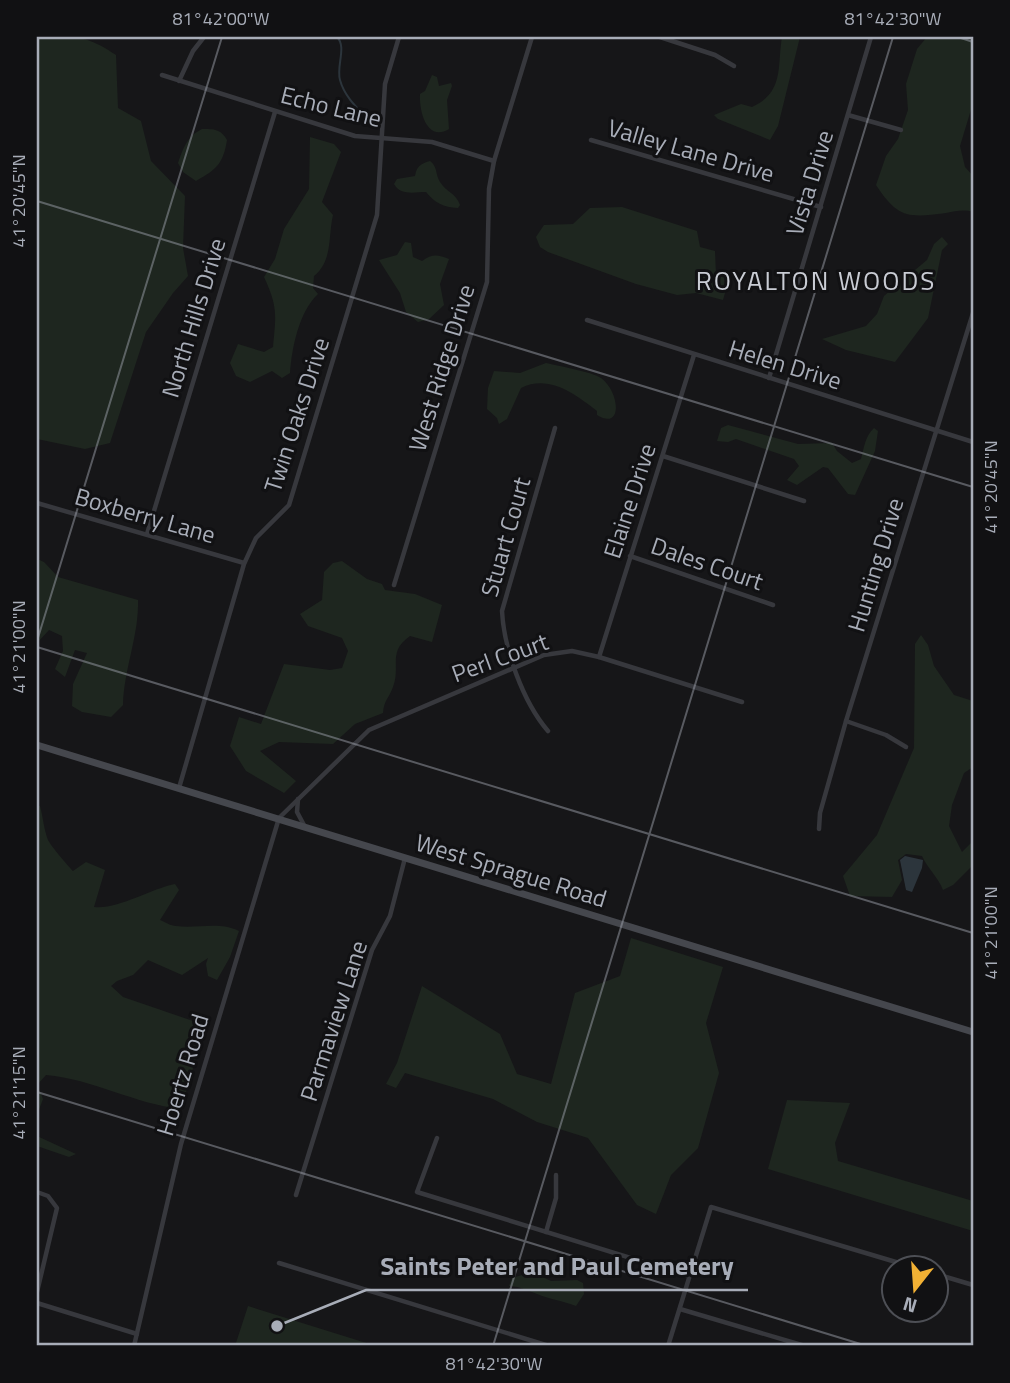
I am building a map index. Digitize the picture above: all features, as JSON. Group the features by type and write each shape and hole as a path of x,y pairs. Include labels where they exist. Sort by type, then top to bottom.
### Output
{"street":[{"path":"179,80 193,51 204,37"},
{"name":"Twin Oaks Drive","path":"179,788 244,564 256,538 289,505 377,215 385,84 398,37"},
{"name":"West Ridge Drive","path":"394,585 487,282 489,189 494,161 532,37"},
{"name":"Vista Drive","path":"769,378 871,37"},
{"path":"659,38 715,55 734,66"},
{"name":"Echo Lane","path":"162,75 355,136 432,142 494,161"},
{"name":"North Hills Drive","path":"147,534 275,112"},
{"path":"848,115 901,130"},
{"name":"Valley Lane Drive","path":"591,140 821,207"},
{"name":"Hunting Drive","path":"820,829 820,813 846,722 973,313"},
{"name":"Helen Drive","path":"587,320 973,442"},
{"name":"Elaine Drive","path":"599,657 694,355"},
{"name":"Stuart Court","path":"548,731 539,720 514,668 503,634 502,611 555,428"},
{"path":"663,456 804,501"},
{"name":"Boxberry Lane","path":"37,503 244,564"},
{"name":"Dales Court","path":"630,556 773,605"},
{"name":"Perl Court","path":"279,818 369,730 544,655 572,652 599,657 742,702"},
{"path":"846,722 886,735 906,747"},
{"name":"West Sprague Road","path":"37,745 973,1032"},
{"path":"298,799 297,813 305,827"},
{"name":"Hoertz Road","path":"134,1346 181,1144 279,818"},
{"name":"Parmaview Lane","path":"296,1195 372,950 390,916 405,858"},
{"path":"437,1138 417,1192 690,1276"},
{"path":"546,1233 556,1198 556,1175"},
{"path":"37,1192 48,1196 57,1208 37,1292"},
{"path":"668,1346 711,1207 880,1257"},
{"path":"279,1263 549,1346"},
{"path":"950,1278 973,1285"},
{"path":"37,1304 137,1334"},
{"path":"680,1308 805,1346"}],"shaded area":[{"path":"37,37 87,40 116,55 118,108 141,121 151,161 185,196 183,248 188,276 146,332 110,443 85,449 37,439"},
{"path":"782,37 800,37 778,126 770,140 718,119 714,115 741,104 752,107 770,94 778,77"},
{"path":"927,37 973,37 973,103 960,146 965,167 973,176 973,212 922,215 905,213 891,204 876,185 886,156 898,139 908,110 906,84 917,49"},
{"path":"432,75 437,77 439,86 451,83 452,86 447,100 449,129 441,132 430,128 421,109 420,94 425,91"},
{"path":"202,129 217,130 227,140 218,165 196,181 183,172 178,163 189,139"},
{"path":"310,137 334,144 341,152 322,202 333,215 327,256 314,276 313,288 318,294 301,320 290,373 282,378 272,371 250,382 236,376 230,363 238,344 264,352 273,347 275,311 264,277 275,259 284,229 309,189"},
{"path":"430,161 440,182 458,201 458,208 440,204 426,192 404,192 394,184 397,179 415,176 420,166"},
{"path":"622,207 697,231 700,247 715,251 716,275 729,279 723,300 696,293 677,295 636,284 540,247 536,237 544,225 573,224 590,208"},
{"path":"942,237 948,244 942,250 928,318 895,362 846,350 822,339 866,326 877,314 884,296 927,260 934,244"},
{"path":"405,242 411,243 413,257 422,261 435,256 449,259 440,284 444,305 429,319 418,322 406,312 400,293 379,260 397,255"},
{"path":"546,363 601,378 612,392 615,414 605,419 580,398 561,388 542,383 521,388 507,419 499,424 497,418 487,409 488,388 494,371 520,373"},
{"path":"728,425 798,444 832,443 837,451 852,463 861,459 871,431 874,428 878,431 875,451 855,495 848,494 828,468 823,467 797,485 787,480 799,466 794,459 736,439 728,442 717,441 721,428"},
{"path":"37,559 44,562 58,577 138,600 123,705 111,717 82,712 72,706 73,684 87,653 75,650 65,677 55,669 63,651 62,636 49,630 37,643"},
{"path":"342,561 367,579 382,584 385,590 415,594 442,605 432,642 410,636 399,648 395,679 383,713 355,724 333,744 279,742 260,751 296,781 284,793 246,771 230,746 239,717 261,724 284,664 330,670 342,668 348,651 342,638 308,626 300,614 322,600 324,572 333,563"},
{"path":"921,635 928,645 934,666 954,695 973,701 973,767 964,773 952,805 949,826 962,852 973,841 973,865 953,885 943,890 922,856 906,854 898,860 902,880 892,897 850,896 843,876 877,835 914,748 915,644"},
{"path":"37,806 40,806 48,840 73,871 86,862 105,870 94,907 113,905 175,884 179,890 160,920 174,926 224,926 239,931 230,957 217,980 208,976 208,958 182,975 148,960 133,975 111,986 123,997 196,1022 193,1016 207,1020 181,1109 147,1102 63,1077 46,1075 37,1085"},
{"path":"905,856 923,860 912,892 906,890 900,860"},
{"path":"631,938 723,967 706,1023 719,1073 698,1148 671,1175 656,1214 637,1205 588,1138 537,1122 493,1099 405,1073 396,1088 386,1084 397,1063 422,986 500,1034 517,1074 551,1084 575,993 620,976"},
{"path":"37,1085 43,1099 37,1115"},
{"path":"787,1100 850,1103 835,1143 838,1161 973,1201 973,1231 768,1169"},
{"path":"37,1136 76,1154 69,1157 37,1146"},
{"path":"532,1272 551,1281 577,1280 583,1283 584,1294 576,1306 509,1286 512,1278"},
{"path":"248,1306 376,1346 235,1346"}],"waterway":[{"path":"337,37 341,46 339,75 344,91 365,116"}],"place":[{"name":"Saints Peter and Paul Cemetery","path":"277,1326"}],"district":[{"name":"ROYALTON WOODS","path":"816,281"}]}
